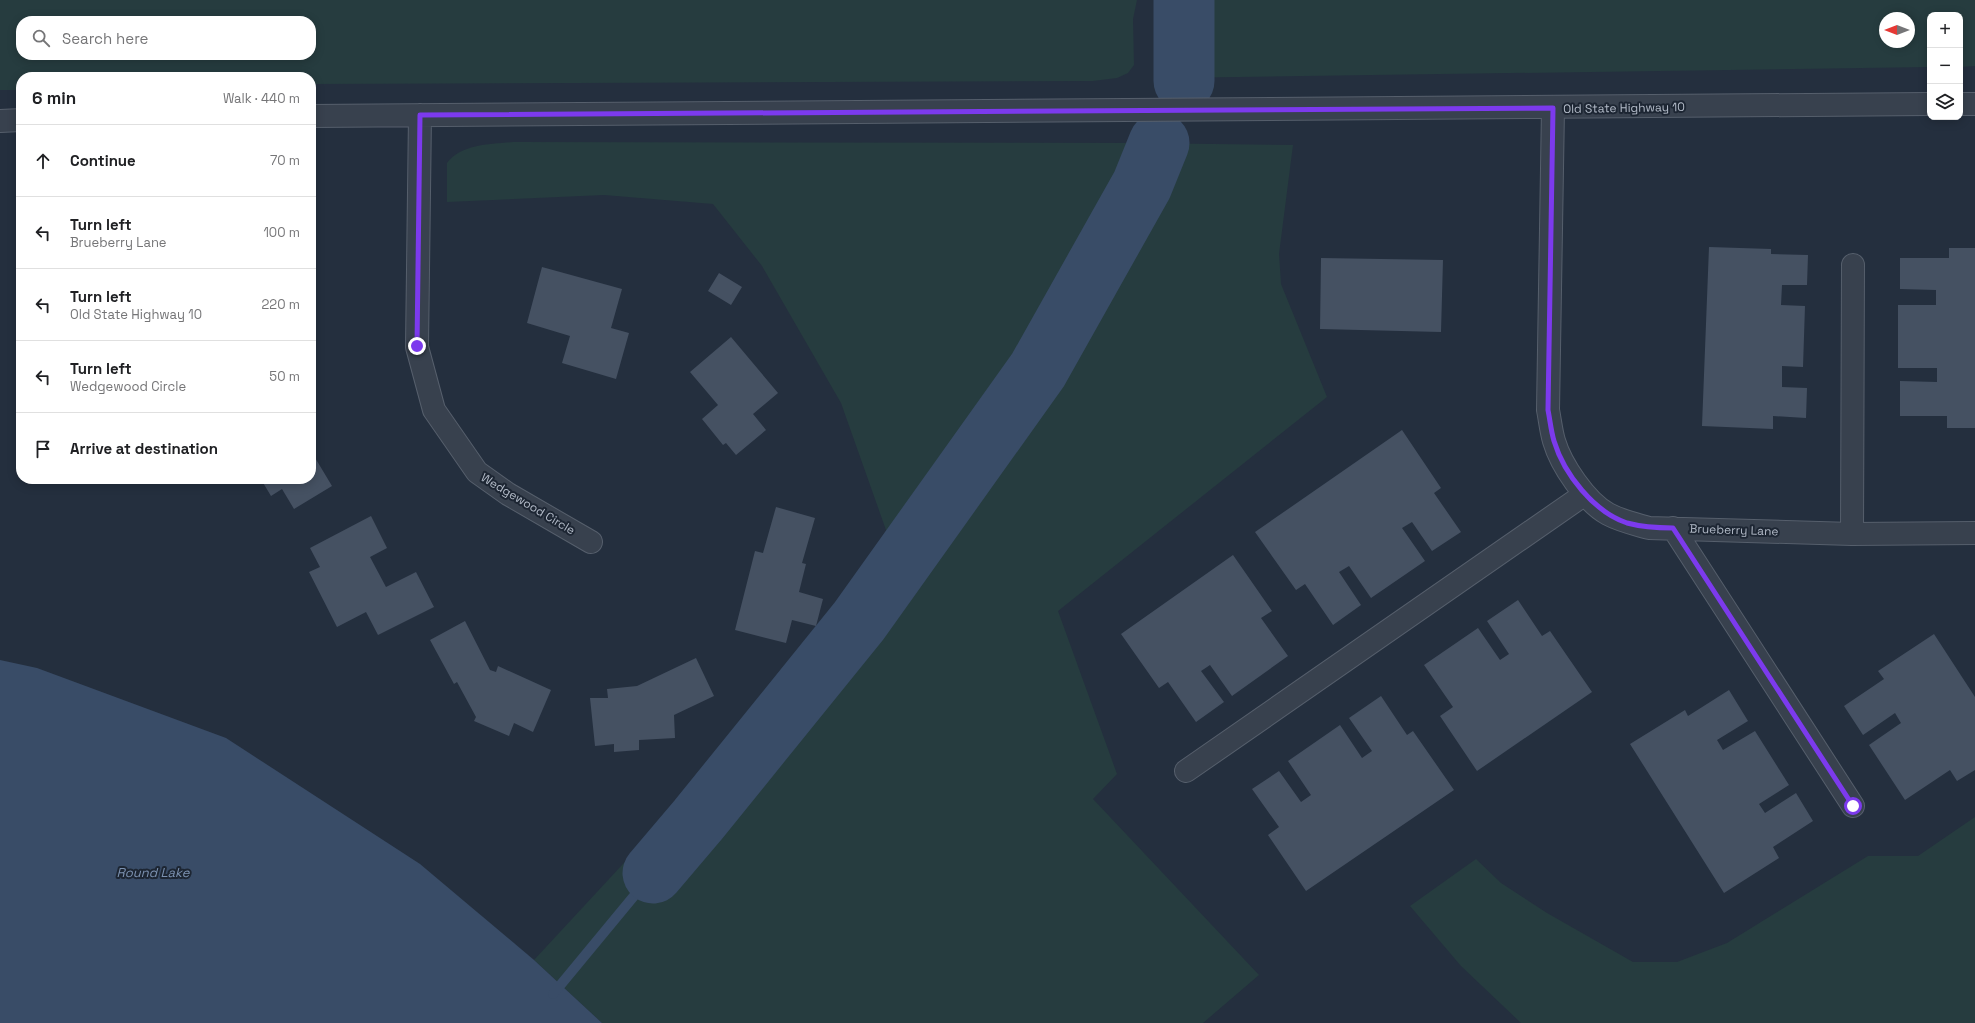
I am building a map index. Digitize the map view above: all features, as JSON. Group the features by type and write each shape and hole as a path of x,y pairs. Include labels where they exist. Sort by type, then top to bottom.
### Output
{"street":[{"name":"Old State Highway 10","path":"316,116 1553,108 1927,104"},
{"path":"1963,104 1975,104"},
{"name":"Brueberry Lane","path":"1553,108 1548,410 1554,441 1566,467 1585,494 1607,514 1627,522 1649,528 1852,534 1975,533"},
{"name":"Wedgewood Circle","path":"420,115 417,346 434,410 477,472 508,494 591,542"},
{"path":"0,121 16,120"},
{"path":"1852,534 1853,265"},
{"path":"1186,771 1585,494"},
{"path":"1673,528 1853,806"}],"green space":[{"path":"0,0 1137,0 1133,19 1134,65 1128,73 1117,78 1093,81 316,84 316,72 16,72 16,90 0,90"},
{"path":"1174,0 1975,0 1975,66 1963,67 1963,12 1927,12 1927,67 1170,78 1164,71 1160,51 1160,39 1165,17"},
{"path":"513,142 1135,143 1293,145 1279,254 1281,284 1327,397 1058,611 1117,774 1093,799 1259,975 1203,1023 602,1023 534,960 836,634 892,547 841,403 762,266 713,204 604,195 447,202 447,163 453,157 460,152 477,146"},
{"path":"1975,817 1975,1023 1521,1023 1461,966 1410,906 1476,859 1501,883 1547,913 1633,962 1677,962 1727,943 1868,856 1918,856"}],"water":[{"name":"Round Lake","path":"0,660 37,668 226,738 420,864 534,960 602,1023 0,1023"}],"building":[{"path":"1709,247 1771,249 1771,254 1808,255 1807,285 1782,285 1781,305 1805,306 1803,367 1782,366 1782,387 1807,388 1806,418 1773,416 1773,429 1702,426"},
{"path":"1949,248 1975,248 1975,428 1947,428 1947,416 1900,416 1900,381 1937,382 1937,368 1898,368 1898,305 1936,305 1936,290 1900,289 1900,258 1949,258"},
{"path":"1321,258 1443,260 1441,332 1320,329"},
{"path":"542,267 622,289 611,328 629,333 616,379 562,363 570,336 527,323"},
{"path":"719,273 742,287 731,305 708,291"},
{"path":"731,337 778,393 753,414 766,430 736,455 726,443 723,445 702,419 718,405 690,372"},
{"path":"1402,430 1441,488 1434,493 1461,532 1432,551 1412,522 1402,528 1425,561 1371,598 1349,566 1339,572 1361,605 1333,625 1305,584 1296,590 1255,532"},
{"path":"316,459 332,486 294,509 282,489 271,496 264,484 316,484"},
{"path":"776,507 815,518 802,563 806,564 799,592 823,599 816,626 792,620 786,643 735,630 755,551 763,553"},
{"path":"371,516 387,548 370,557 386,587 416,572 434,607 378,635 366,612 337,627 309,572 320,567 310,548"},
{"path":"1233,555 1272,611 1261,618 1288,656 1232,696 1210,665 1201,671 1224,702 1196,722 1168,682 1159,688 1121,634"},
{"path":"1518,600 1542,636 1550,631 1592,692 1477,771 1440,716 1453,707 1424,665 1478,628 1500,660 1509,654 1487,621"},
{"path":"465,621 490,670 496,672 498,666 551,690 533,732 514,723 509,736 474,721 476,717 457,682 454,684 430,640"},
{"path":"1934,634 1975,697 1975,770 1957,781 1950,770 1905,800 1869,745 1901,723 1895,713 1863,735 1844,706 1884,679 1878,671"},
{"path":"696,658 714,696 674,715 675,738 639,740 639,750 614,752 614,744 595,746 590,698 608,698 607,689 637,686"},
{"path":"1729,690 1748,721 1717,740 1723,750 1755,731 1789,785 1759,804 1765,813 1796,793 1813,821 1773,847 1779,858 1724,893 1630,744 1685,710 1688,716"},
{"path":"1381,696 1407,735 1413,731 1454,790 1306,891 1268,835 1279,827 1252,789 1279,771 1301,802 1311,795 1288,761 1340,725 1362,758 1372,751 1349,718"}],"waterway":[{"path":"1184,0 1184,81"},
{"path":"653,873 698,820 859,621 1038,370 1142,185 1159,143"},
{"path":"553,994 653,873"}],"route":[{"path":"417,346 420,115 1553,108 1548,410 1554,441 1566,467 1585,494 1607,514 1627,522 1649,528 1673,528 1853,806"}]}
